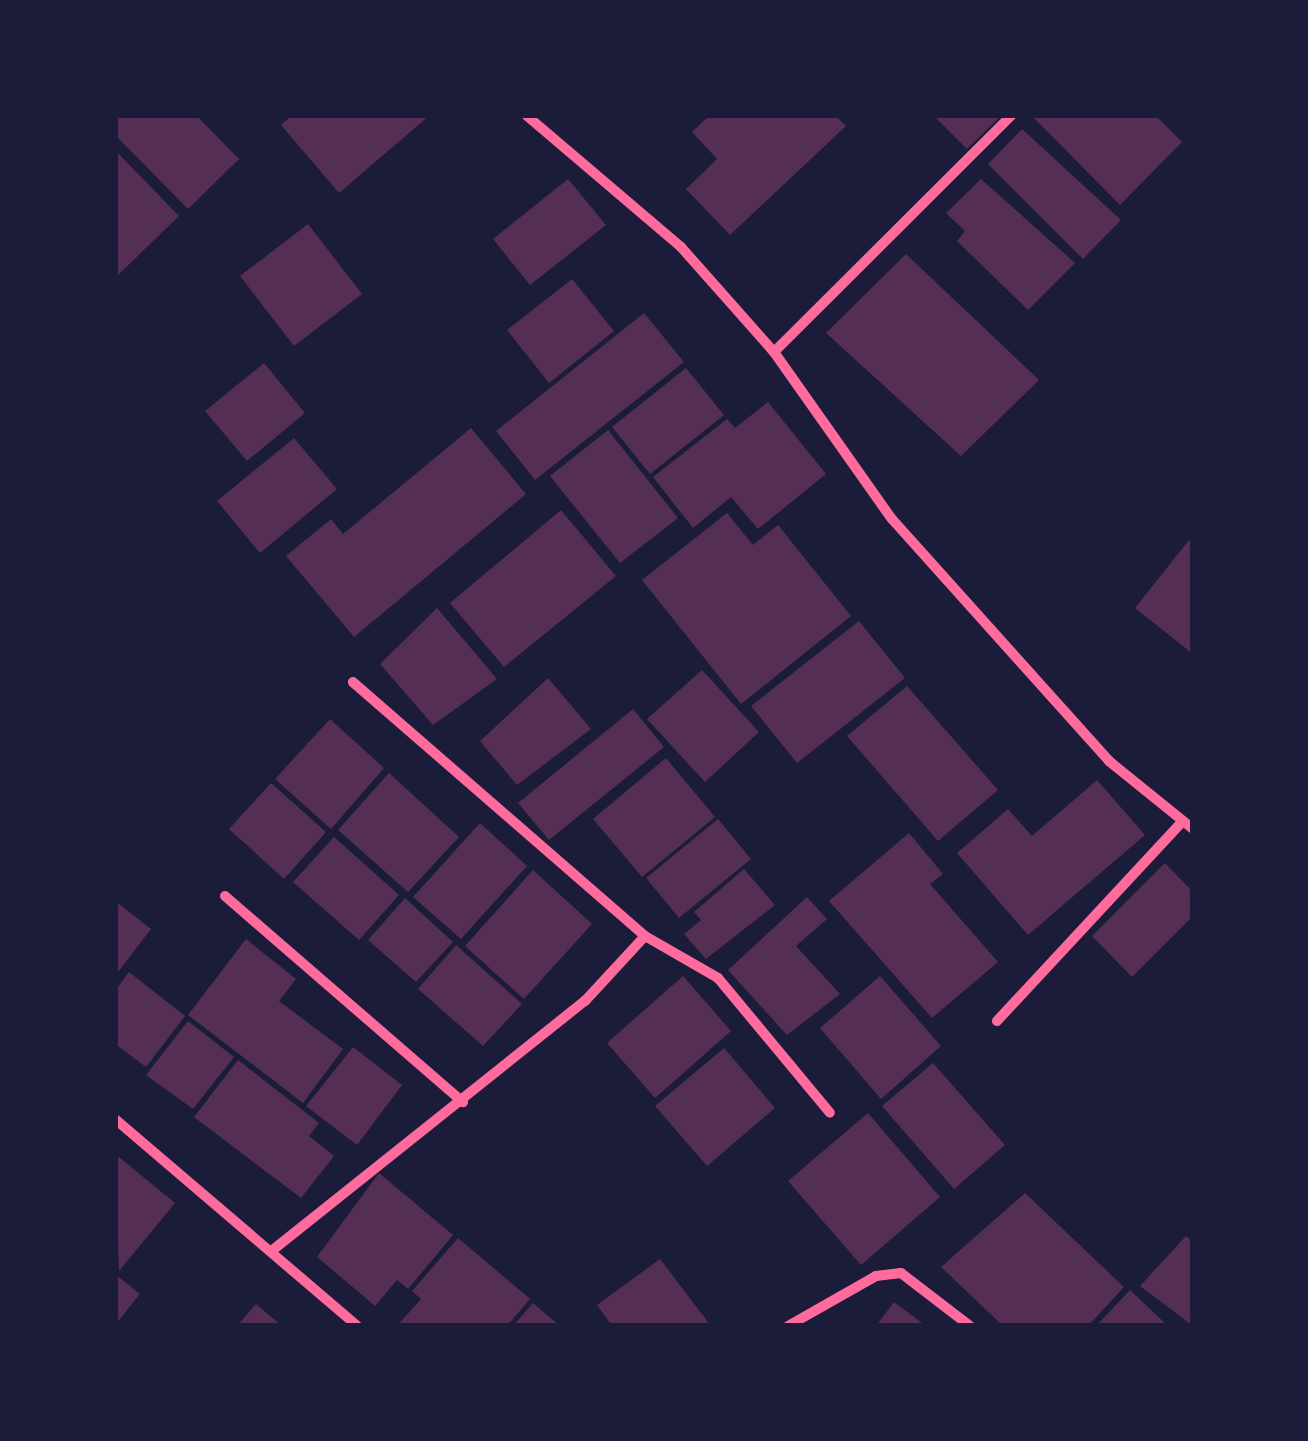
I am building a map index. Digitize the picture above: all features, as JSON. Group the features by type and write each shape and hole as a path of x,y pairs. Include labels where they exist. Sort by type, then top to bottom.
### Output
{"street":[{"path":"526,115 632,199 774,352 892,519 1109,761 1193,829"},
{"path":"774,352 1012,115"},
{"path":"353,682 645,936 718,978 830,1113"},
{"path":"997,1021 1182,822"},
{"path":"225,896 463,1102"},
{"path":"274,1249 463,1102 585,1000 645,936"},
{"path":"115,1119 274,1249 357,1326"},
{"path":"788,1326 876,1276 901,1273 970,1326"}],"building":[{"path":"115,115 196,115 239,159 188,209 115,135"},
{"path":"292,115 430,115 339,193 281,125"},
{"path":"710,115 835,115 846,126 730,235 686,189 717,159 692,132"},
{"path":"933,115 1002,115 967,149"},
{"path":"1031,115 1155,115 1182,142 1120,205"},
{"path":"1022,129 1121,220 1083,259 988,164"},
{"path":"115,150 179,216 115,278"},
{"path":"568,179 606,225 530,285 493,239"},
{"path":"981,179 1075,263 1028,310 957,241 965,231 946,213"},
{"path":"308,224 362,294 294,346 240,276"},
{"path":"906,254 1039,380 961,456 826,333"},
{"path":"572,279 614,331 549,383 507,330"},
{"path":"644,313 684,362 535,480 496,431"},
{"path":"264,363 305,413 247,461 205,411"},
{"path":"686,368 724,415 650,474 612,427"},
{"path":"768,402 826,474 758,529 731,497 693,528 653,477 727,419 735,428"},
{"path":"471,428 526,494 354,637 286,556 331,519 343,534"},
{"path":"608,430 678,518 620,563 550,476"},
{"path":"294,438 337,489 260,553 217,501"},
{"path":"561,510 616,576 504,667 450,603"},
{"path":"727,513 753,545 778,525 851,616 741,704 642,580"},
{"path":"1193,535 1193,654 1135,608"},
{"path":"437,608 497,679 433,725 380,664"},
{"path":"859,621 905,678 797,763 751,706"},
{"path":"702,670 759,732 705,782 647,719"},
{"path":"548,678 591,729 517,785 480,741"},
{"path":"907,686 998,790 938,841 847,736"},
{"path":"633,709 664,747 549,840 518,803"},
{"path":"330,719 384,768 331,829 275,779"},
{"path":"666,758 715,817 642,877 593,819"},
{"path":"389,773 459,837 408,892 338,830"},
{"path":"1097,780 1145,835 1028,935 957,853 1008,809 1032,836"},
{"path":"271,783 326,832 284,879 229,829"},
{"path":"718,819 751,859 679,918 646,878"},
{"path":"480,823 527,866 461,939 413,897"},
{"path":"909,833 943,874 930,884 998,962 932,1018 829,901"},
{"path":"334,837 399,895 359,940 293,882"},
{"path":"1165,863 1193,892 1193,916 1132,977 1092,936"},
{"path":"744,869 775,905 706,959 684,934 701,920 694,912"},
{"path":"533,870 592,924 524,999 465,946"},
{"path":"807,897 827,919 796,946 840,994 787,1035 728,970"},
{"path":"405,898 453,942 416,982 368,940"},
{"path":"115,901 151,929 115,976"},
{"path":"246,939 296,979 279,1001 343,1049 303,1103 188,1015"},
{"path":"456,945 522,1004 483,1046 418,989"},
{"path":"129,972 185,1016 146,1067 115,1044 115,991"},
{"path":"683,976 731,1031 655,1098 607,1043"},
{"path":"880,976 941,1046 881,1099 820,1028"},
{"path":"188,1021 234,1057 193,1109 146,1075"},
{"path":"353,1047 402,1085 357,1145 306,1106"},
{"path":"724,1048 775,1108 707,1166 655,1106"},
{"path":"238,1060 319,1123 309,1136 334,1156 301,1198 194,1117"},
{"path":"933,1063 1005,1145 954,1189 882,1106"},
{"path":"868,1113 940,1197 861,1265 788,1181"},
{"path":"119,1157 175,1203 119,1271 115,1162"},
{"path":"379,1173 453,1235 408,1289 397,1280 375,1306 317,1257"},
{"path":"1025,1193 1124,1287 1088,1326 1003,1326 941,1267"},
{"path":"1186,1236 1193,1242 1193,1326 1140,1286"},
{"path":"458,1238 530,1299 507,1326 397,1326 421,1299 412,1291"},
{"path":"660,1259 711,1326 612,1326 597,1305"},
{"path":"115,1274 140,1294 115,1325"},
{"path":"1130,1290 1168,1326 1096,1326"},
{"path":"894,1302 926,1326 876,1326"},
{"path":"533,1303 560,1326 513,1326"},
{"path":"256,1304 282,1326 237,1326"}]}
